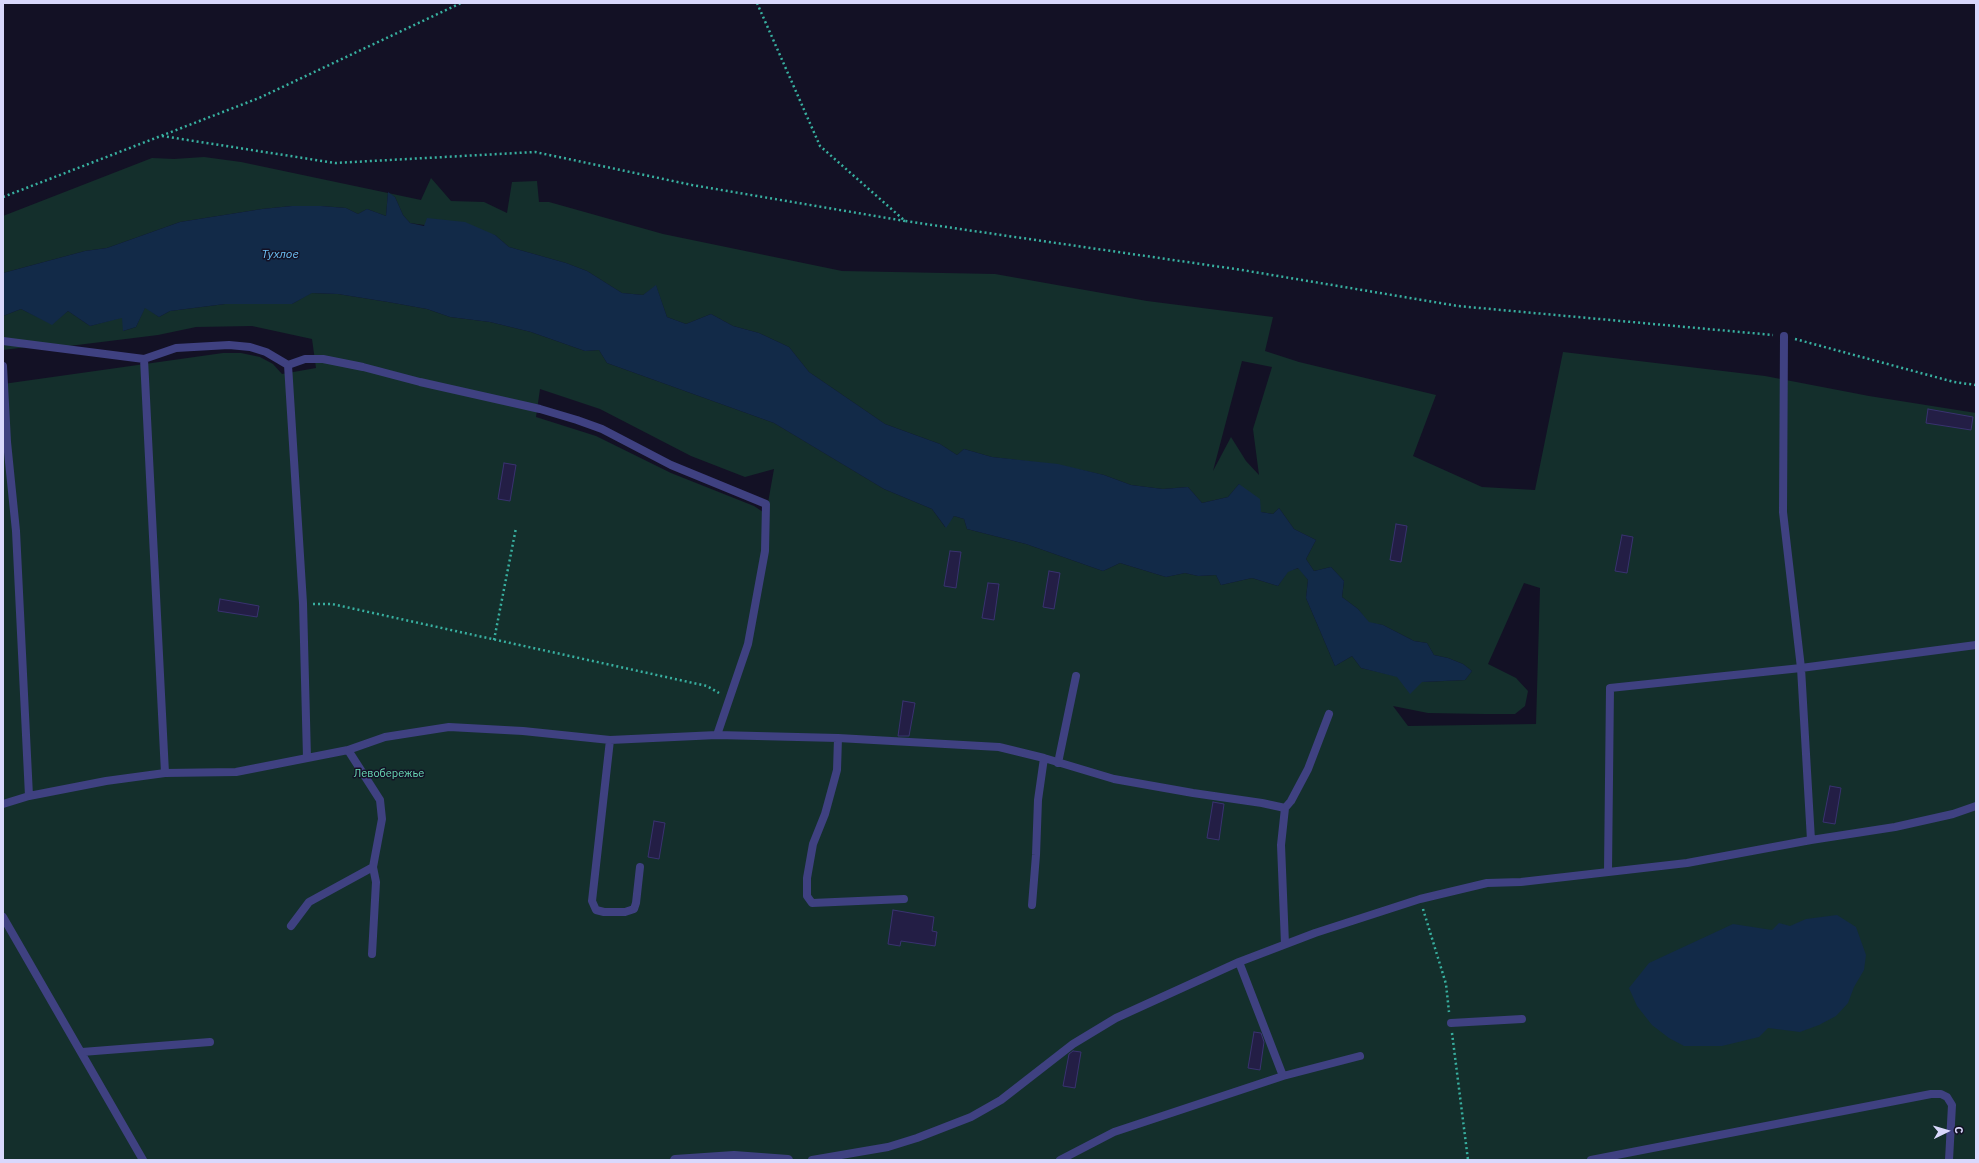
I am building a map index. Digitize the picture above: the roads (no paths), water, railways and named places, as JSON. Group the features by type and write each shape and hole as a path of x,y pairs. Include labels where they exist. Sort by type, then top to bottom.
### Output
{"street":[{"path":"675,1160 734,1156 788,1160"}],"lane":[{"path":"1784,336 1783,512 1801,668 1811,840"},
{"path":"3,341 144,359 176,348 229,345 250,347 266,352 288,365"},
{"path":"144,359 165,773"},
{"path":"288,365 305,359 323,359 540,409 602,429 671,465 766,504 765,551 748,644 717,735"},
{"path":"288,365 303,603 307,758"},
{"path":"3,366 7,442 16,531 29,796"},
{"path":"1608,871 1610,688 1801,668 1976,645"},
{"path":"1058,763 1076,676"},
{"path":"1285,944 1282,845 1285,808 1291,801 1308,769 1329,714"},
{"path":"3,804 29,796 106,781 165,773 236,772 348,750 385,737 449,727 523,731 610,740 717,735 838,738 999,747 1044,758 1114,779 1193,794 1262,803 1285,808"},
{"path":"838,738 837,770 825,814 813,844 807,878 807,896 812,903 904,899"},
{"path":"610,740 592,901 596,910 604,912 626,912 634,909 640,867"},
{"path":"348,750 380,800 382,820 373,867 376,882 372,954"},
{"path":"1032,905 1038,800 1044,758"},
{"path":"812,1160 888,1147 917,1138 971,1117 1001,1100 1074,1044 1116,1018 1239,962 1285,944 1420,899 1487,884 1522,882 1687,862 1895,827 1953,814 1976,806"},
{"path":"291,926 309,902 373,867"},
{"path":"3,917 143,1160"},
{"path":"1239,962 1283,1076"},
{"path":"1451,1023 1522,1019"},
{"path":"82,1052 210,1042"},
{"path":"1060,1160 1114,1132 1283,1076 1360,1056"},
{"path":"1591,1160 1931,1094 1941,1094 1947,1097 1952,1105 1949,1160"}],"water":[{"name":"Тухлое","path":"388,192 395,197 403,215 410,223 424,226 427,218 465,222 495,235 509,247 566,263 587,271 622,293 643,295 656,285 667,317 686,324 711,314 733,326 759,333 789,347 809,372 885,424 940,444 957,455 964,449 992,457 1058,464 1104,475 1131,485 1163,489 1188,487 1202,503 1228,497 1239,484 1260,499 1261,512 1273,514 1279,508 1294,529 1316,540 1306,559 1314,571 1331,567 1344,581 1342,597 1358,609 1369,622 1383,625 1414,641 1427,643 1434,655 1448,658 1463,664 1472,671 1465,680 1422,682 1410,694 1397,677 1361,668 1352,656 1335,666 1306,598 1308,580 1298,568 1288,572 1278,586 1252,578 1221,585 1216,575 1198,576 1185,573 1166,577 1120,563 1103,571 1026,544 967,529 964,519 954,516 946,528 932,509 884,489 774,423 607,363 599,350 585,351 531,332 490,322 450,317 427,309 388,302 338,294 312,293 292,304 225,304 170,311 159,317 145,308 136,327 123,331 122,318 90,326 68,311 52,325 21,309 3,316 3,273 85,251 107,248 180,222 262,209 292,206 321,206 346,208 358,214 367,209 386,216"},
{"path":"1837,915 1856,927 1866,955 1864,970 1854,987 1848,1003 1836,1016 1819,1025 1800,1032 1768,1028 1759,1037 1722,1046 1684,1046 1669,1038 1652,1025 1637,1006 1629,988 1649,963 1733,924 1772,930 1779,923 1790,926 1806,919"}],"park label":[{"name":"Левобережье","path":"389,774"}]}
